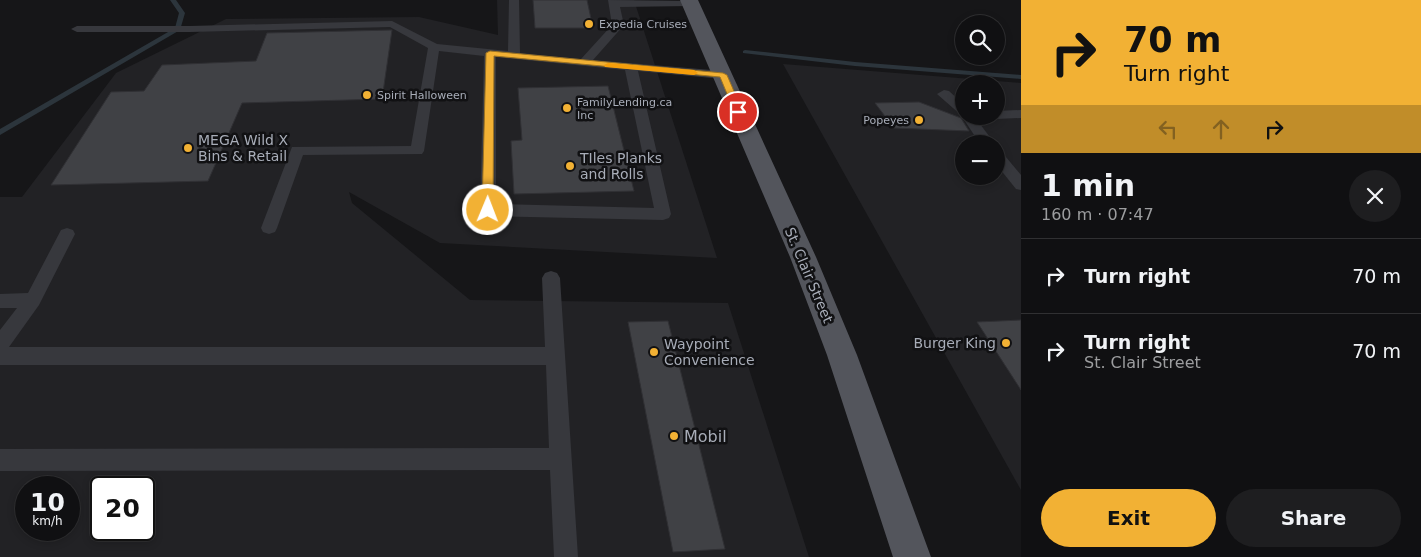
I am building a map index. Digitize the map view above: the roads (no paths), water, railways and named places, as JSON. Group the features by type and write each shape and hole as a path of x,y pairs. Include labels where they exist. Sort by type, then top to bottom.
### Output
{"main road":[{"name":"St. Clair Street","path":"690,1 785,220 803,257 834,337 912,557"}],"lane":[{"path":"514,0 514,56"},
{"path":"584,63 618,25 614,2 690,1"},
{"path":"77,29 190,29 392,24 434,47 631,68 723,75"},
{"path":"269,228 297,150 418,151 434,47"},
{"path":"490,53 488,210 663,214 631,68"},
{"path":"944,94 955,104"},
{"path":"1005,115 1021,114"},
{"path":"1005,158 1021,161"},
{"path":"1005,165 1021,185"},
{"path":"0,345 33,300 67,234"},
{"path":"551,278 566,557"},
{"path":"0,301 33,300"},
{"path":"0,356 555,356"},
{"path":"0,460 560,459"}],"waterway":[{"path":"0,132 178,29 182,13 173,0"},
{"path":"745,52 855,64 1021,77"}],"place":[{"name":"Expedia Cruises","path":"589,24"},
{"name":"Spirit Halloween","path":"367,95"},
{"name":"FamilyLending.ca Inc","path":"567,108"},
{"name":"Popeyes","path":"919,120"},
{"name":"MEGA Wild X Bins & Retail","path":"188,148"},
{"name":"TIles Planks and Rolls","path":"570,166"},
{"name":"Burger King","path":"1006,343"},
{"name":"Waypoint Convenience","path":"654,352"},
{"name":"Mobil","path":"674,436"}]}
